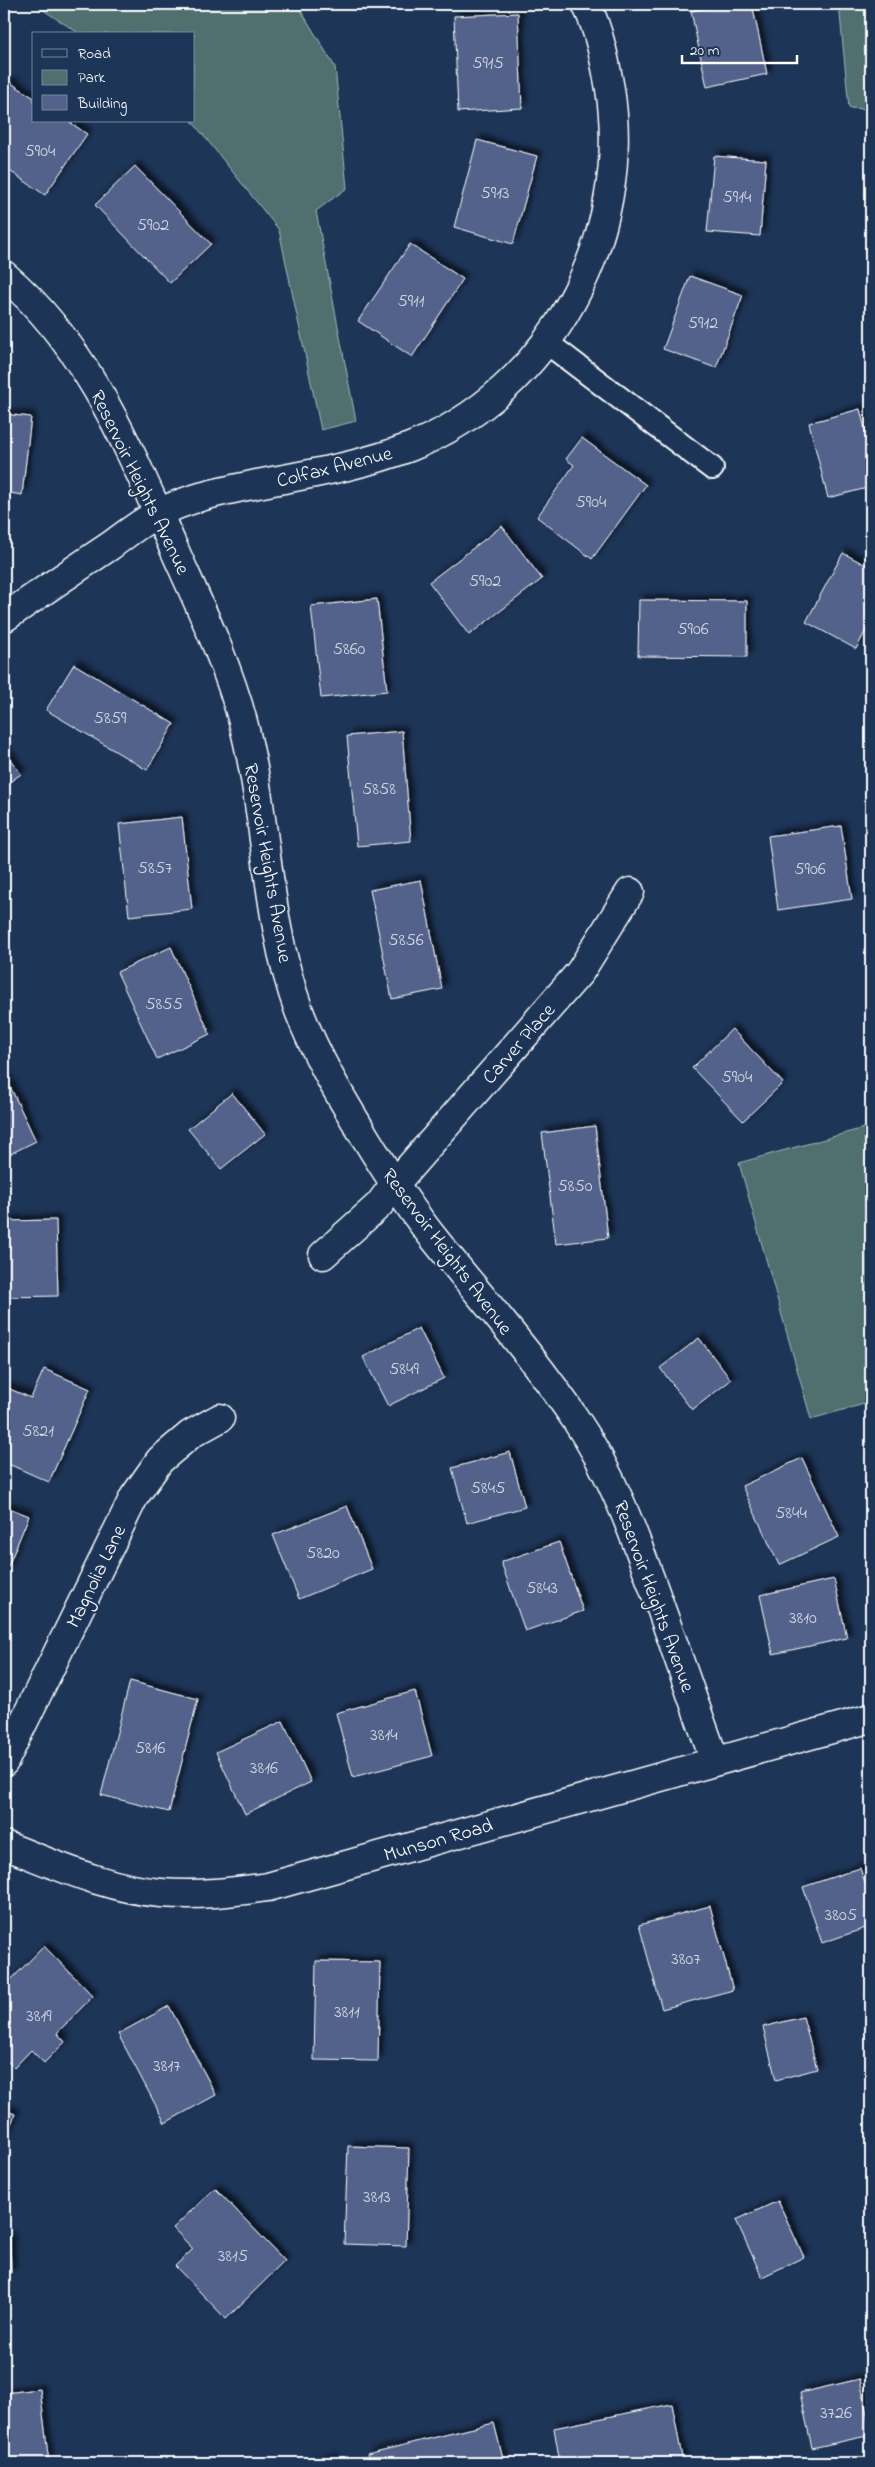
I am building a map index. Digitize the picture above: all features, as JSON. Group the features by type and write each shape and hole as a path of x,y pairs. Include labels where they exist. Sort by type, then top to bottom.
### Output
{"street":[{"name":"Colfax Avenue","path":"4,618 158,513 206,495 353,466 411,446 462,420 507,386 546,342 560,323 587,273 604,224 614,169 614,114 605,61 586,4"},
{"name":"Reservoir Heights Avenue","path":"4,275 27,294 72,347 86,368 158,513 219,649 243,722 258,796 279,941 298,1009 326,1072 394,1185 432,1237 541,1371 587,1438 612,1484 634,1532 715,1762"},
{"name":"Carver Place","path":"323,1256 379,1205 394,1185 580,972 630,892"},
{"name":"Magnolia Lane","path":"4,1762 134,1497 160,1460 191,1434 220,1418"},
{"name":"Munson Road","path":"4,1845 105,1882 160,1893 214,1894 268,1887 871,1718"}],"lane":[{"path":"546,342 712,468"}],"green space":[{"path":"34,4 297,4 335,67 347,188 316,211 356,421 321,430 279,230 193,122 195,122 195,32 77,32"},
{"path":"839,4 871,4 871,109 849,108"},
{"path":"871,1126 871,1402 811,1419 739,1163"}],"building":[{"path":"727,4 752,4 767,74 707,87 691,11"},
{"path":"518,13 522,108 458,112 454,16"},
{"path":"8,81 32,97 32,122 69,122 87,134 45,195 4,167 4,88"},
{"path":"477,140 537,156 513,244 454,227"},
{"path":"714,156 766,160 760,236 707,232"},
{"path":"135,166 211,244 170,283 95,205"},
{"path":"410,244 463,279 412,357 358,321"},
{"path":"690,276 743,295 716,368 663,349"},
{"path":"860,409 871,453 871,487 828,498 809,423"},
{"path":"4,414 31,417 22,495 4,492"},
{"path":"582,438 646,485 592,559 537,517 574,465 566,459"},
{"path":"502,526 542,579 469,635 429,582"},
{"path":"843,553 871,568 871,621 856,649 806,622"},
{"path":"377,599 387,691 321,698 311,606"},
{"path":"639,600 747,601 747,657 638,656"},
{"path":"74,664 174,724 147,770 46,710"},
{"path":"402,731 411,841 357,846 347,736"},
{"path":"4,751 21,774 4,786"},
{"path":"182,817 192,909 129,916 119,824"},
{"path":"841,826 852,899 778,910 768,836"},
{"path":"421,880 442,989 392,999 370,890"},
{"path":"171,947 210,1034 157,1059 117,972"},
{"path":"732,1029 783,1083 743,1121 692,1068"},
{"path":"4,1074 36,1141 4,1157"},
{"path":"232,1093 265,1134 221,1169 188,1129"},
{"path":"595,1126 608,1238 556,1244 542,1133"},
{"path":"56,1220 58,1296 4,1297 4,1221"},
{"path":"419,1328 444,1378 388,1406 363,1357"},
{"path":"699,1338 731,1380 692,1410 660,1368"},
{"path":"44,1369 90,1389 49,1482 4,1462 5,1387 31,1398"},
{"path":"510,1452 525,1507 467,1523 452,1468"},
{"path":"802,1458 839,1537 779,1565 742,1486"},
{"path":"871,1478 871,1529 866,1479"},
{"path":"4,1506 29,1516 4,1576"},
{"path":"347,1506 372,1569 299,1599 273,1535"},
{"path":"559,1542 583,1611 525,1631 501,1562"},
{"path":"834,1579 847,1638 773,1654 760,1595"},
{"path":"130,1681 198,1699 169,1812 101,1795"},
{"path":"415,1691 432,1756 353,1777 336,1713"},
{"path":"283,1721 311,1782 245,1814 216,1752"},
{"path":"860,1868 871,1901 871,1926 822,1943 803,1887"},
{"path":"710,1906 733,1990 662,2009 639,1925"},
{"path":"44,1946 93,1996 57,2033 65,2042 44,2063 31,2050 14,2068 4,2058 4,1987"},
{"path":"316,1961 380,1962 378,2061 314,2060"},
{"path":"169,2006 216,2095 165,2123 118,2034"},
{"path":"803,2017 817,2069 776,2080 763,2027"},
{"path":"4,2110 15,2114 4,2143"},
{"path":"348,2146 409,2148 406,2246 344,2244"},
{"path":"215,2188 285,2261 226,2319 175,2266 193,2249 173,2228"},
{"path":"778,2201 804,2257 762,2277 736,2220"},
{"path":"4,2238 10,2238 11,2273 4,2273"},
{"path":"860,2379 871,2435 812,2448 800,2393"},
{"path":"40,2389 49,2463 4,2463 4,2393"},
{"path":"672,2404 683,2463 560,2463 554,2428"},
{"path":"494,2423 504,2463 370,2463 367,2454"},
{"path":"333,2458 334,2463 306,2463"}]}
